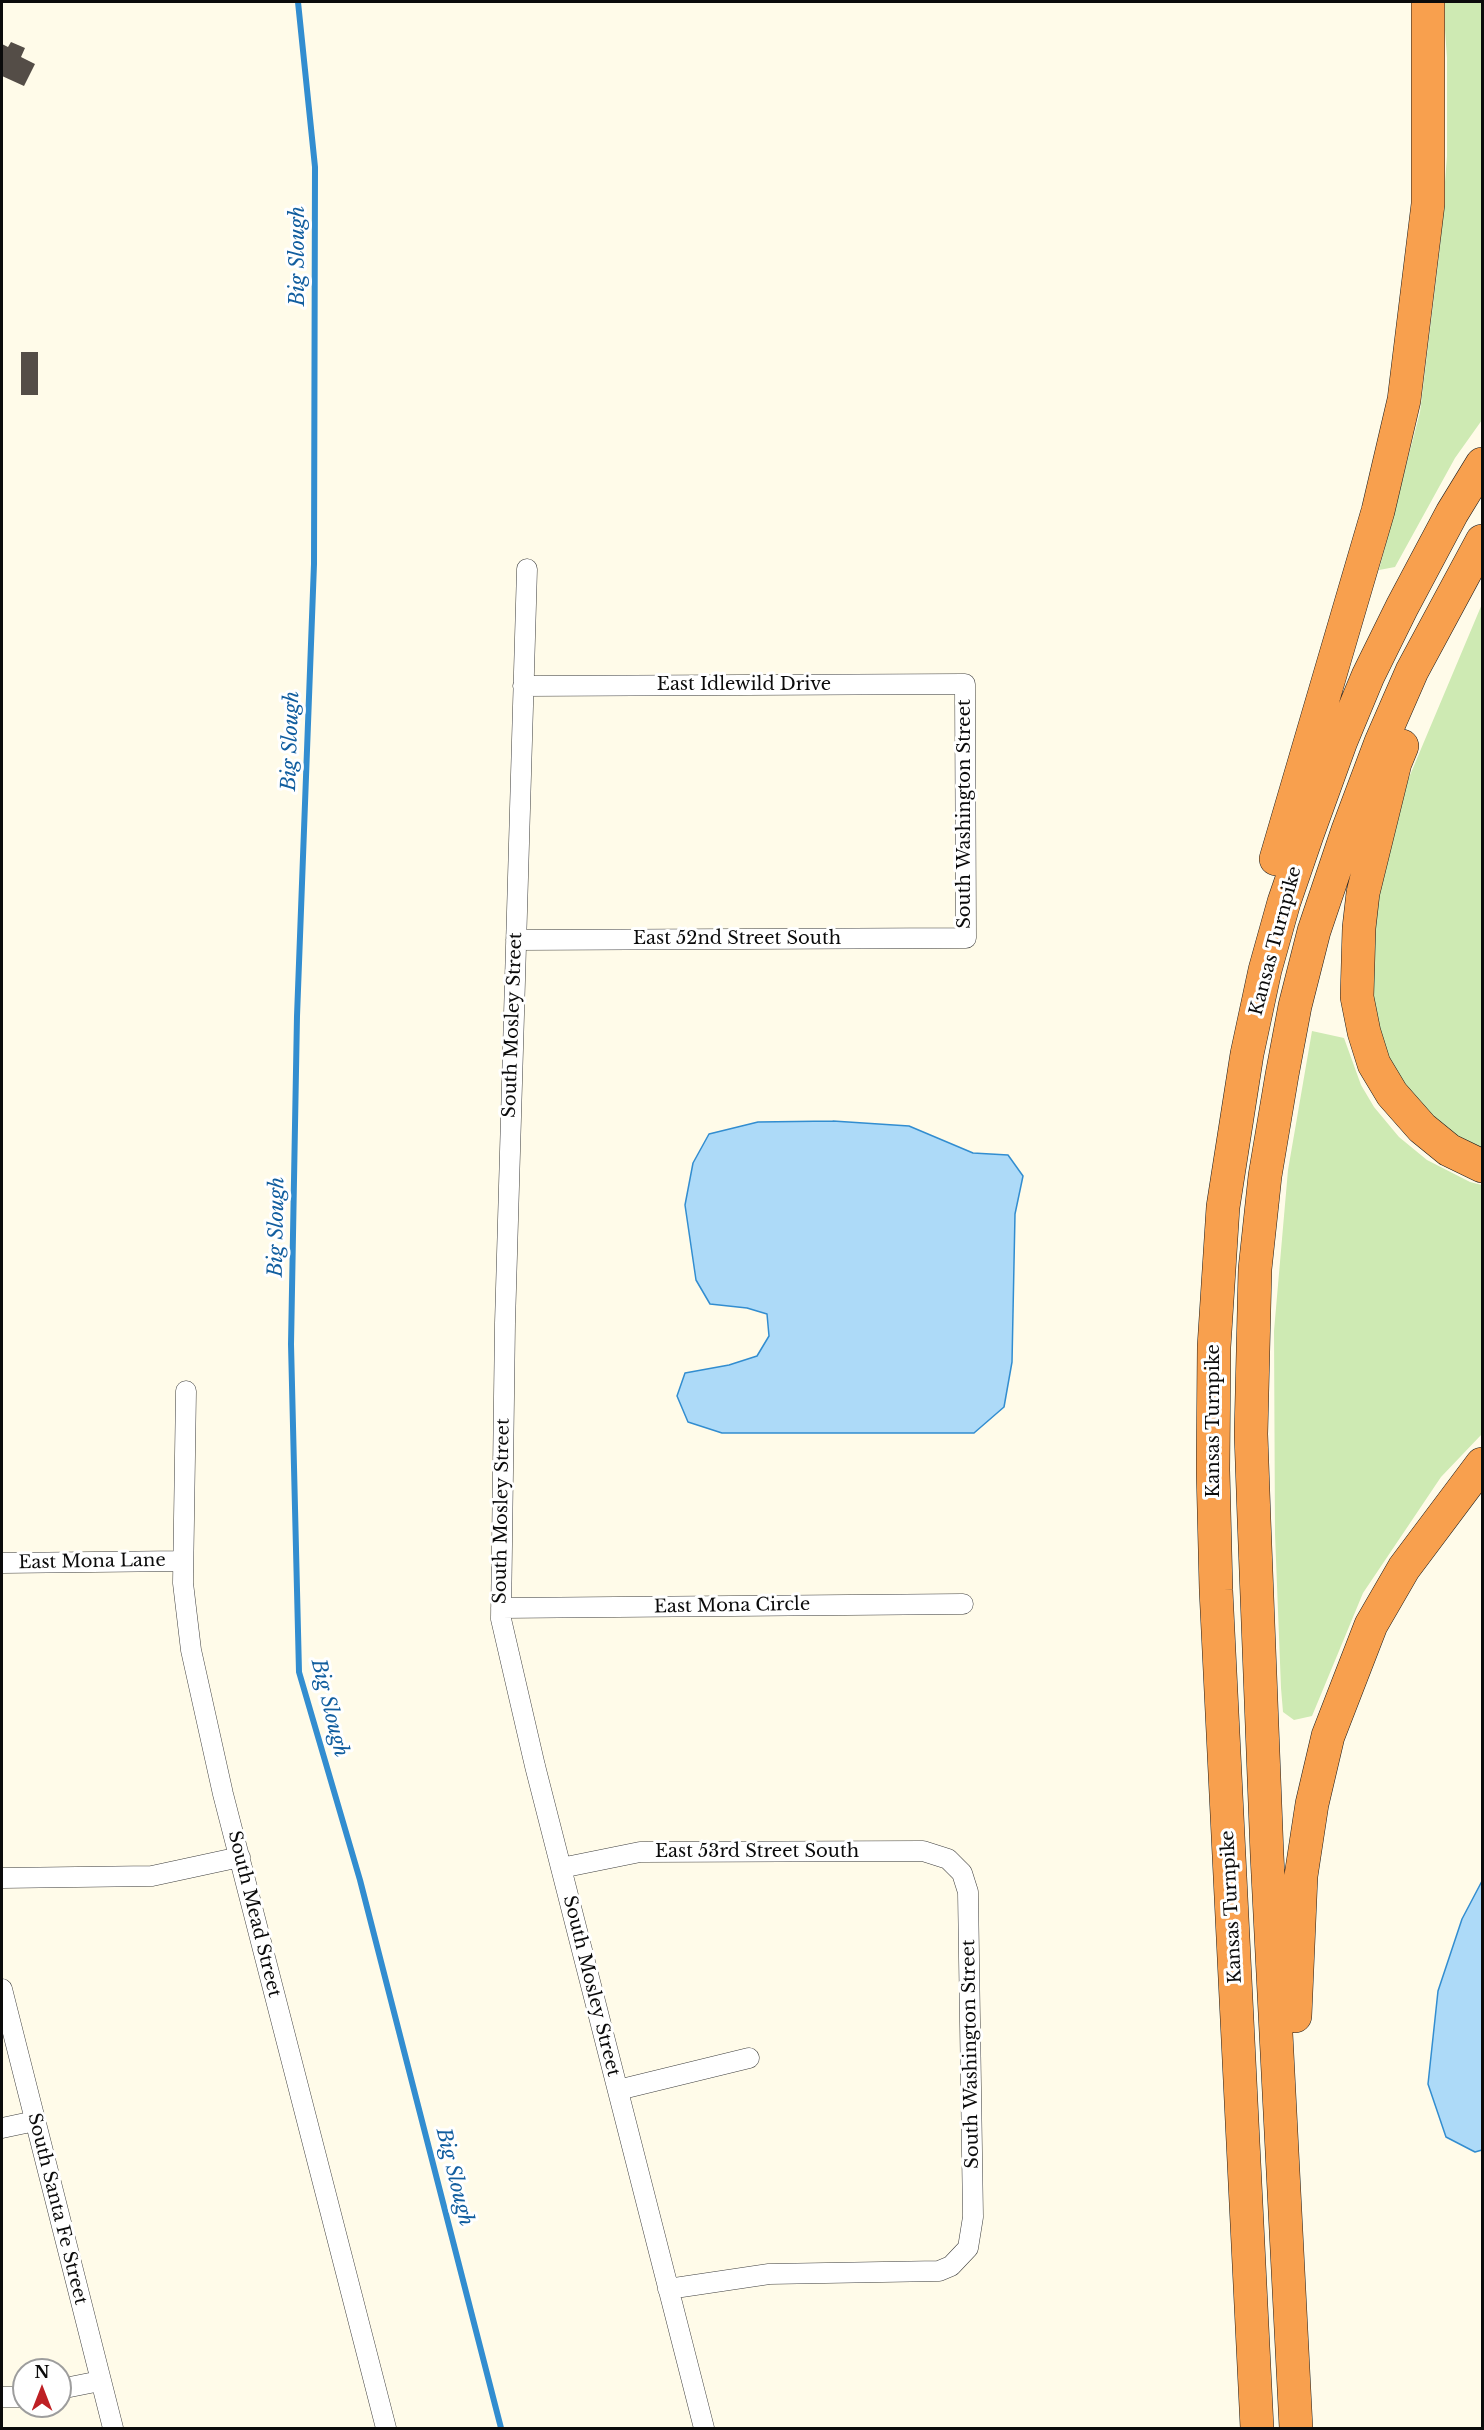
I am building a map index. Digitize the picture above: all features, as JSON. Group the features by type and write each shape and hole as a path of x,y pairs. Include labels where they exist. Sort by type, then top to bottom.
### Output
{"highway":[{"path":"1247,1053 1259,914 1378,511 1404,400 1428,204 1428,2"},
{"name":"Kansas Turnpike","path":"1257,2428 1216,1590 1213,1470 1214,1347 1223,1207 1247,1053 1265,970 1284,902 1341,741 1368,676 1452,513 1482,464"},
{"name":"Kansas Turnpike","path":"1296,2428 1267,1856 1251,1434 1255,1269 1265,1176 1295,1006 1314,931 1381,742 1412,671 1482,541"},
{"path":"1482,569 1443,648 1395,763 1363,893 1356,980 1364,1032 1374,1064 1392,1094 1422,1128 1449,1150 1482,1166"},
{"path":"1286,2225 1301,1876 1312,1804 1328,1736 1371,1625 1404,1569 1482,1464"}],"street":[{"name":"South Mosley Street","path":"527,569 505,1323 501,1608 503,1633 704,2428"},
{"name":"East Idlewild Drive","path":"523,686 965,684"},
{"name":"South Washington Street","path":"957,938 966,938 965,684"},
{"name":"East 52nd Street South","path":"516,940 957,938"},
{"name":"South Mead Street","path":"186,1391 183,1583 191,1650 240,1857 386,2428"},
{"name":"East Mona Lane","path":"2,1563 183,1561"},
{"name":"East Mona Circle","path":"501,1608 963,1604"},
{"name":"East 53rd Street South","path":"561,1868 640,1852 771,1850 923,1851 948,1859 952,1863"},
{"path":"2,1878 152,1876 240,1857"},
{"name":"South Washington Street","path":"668,2289 769,2274 939,2271 951,2266 968,2248 973,2217 968,1899 962,1873 952,1863"},
{"name":"South Santa Fe Street","path":"2,1989 112,2428"},
{"path":"618,2090 749,2058"},
{"path":"2,2128 35,2121"},
{"path":"72,2387 100,2381"}],"green space":[{"path":"1443,2 1482,2 1482,420 1455,458 1395,567 1379,570 1420,412 1440,247 1447,156 1447,58"},
{"path":"1482,604 1482,1150 1459,1139 1433,1118 1389,1065 1373,1001 1370,913 1397,806"},
{"path":"1312,1031 1344,1038 1361,1085 1374,1107 1399,1137 1427,1160 1470,1182 1482,1185 1482,1434 1441,1477 1363,1593 1312,1716 1294,1720 1283,1712 1281,1688 1275,1534 1274,1331 1288,1170"}],"water":[{"path":"833,1121 909,1126 973,1153 1008,1155 1023,1176 1015,1214 1012,1362 1004,1407 974,1433 722,1433 688,1422 677,1396 685,1373 729,1365 757,1356 769,1336 767,1314 747,1308 710,1304 696,1280 685,1205 693,1163 709,1134 758,1122"},
{"path":"1482,1881 1482,2150 1475,2152 1446,2137 1428,2084 1438,1991 1462,1919"}],"building":[{"path":"11,42 25,48 21,57 35,64 24,86 2,76 2,44 8,47"},
{"path":"21,352 38,352 38,395 21,395"}],"waterway":[{"name":"Big Slough","path":"298,2 315,167 314,564 297,1016 291,1344 299,1672 360,1880 501,2428"}]}
